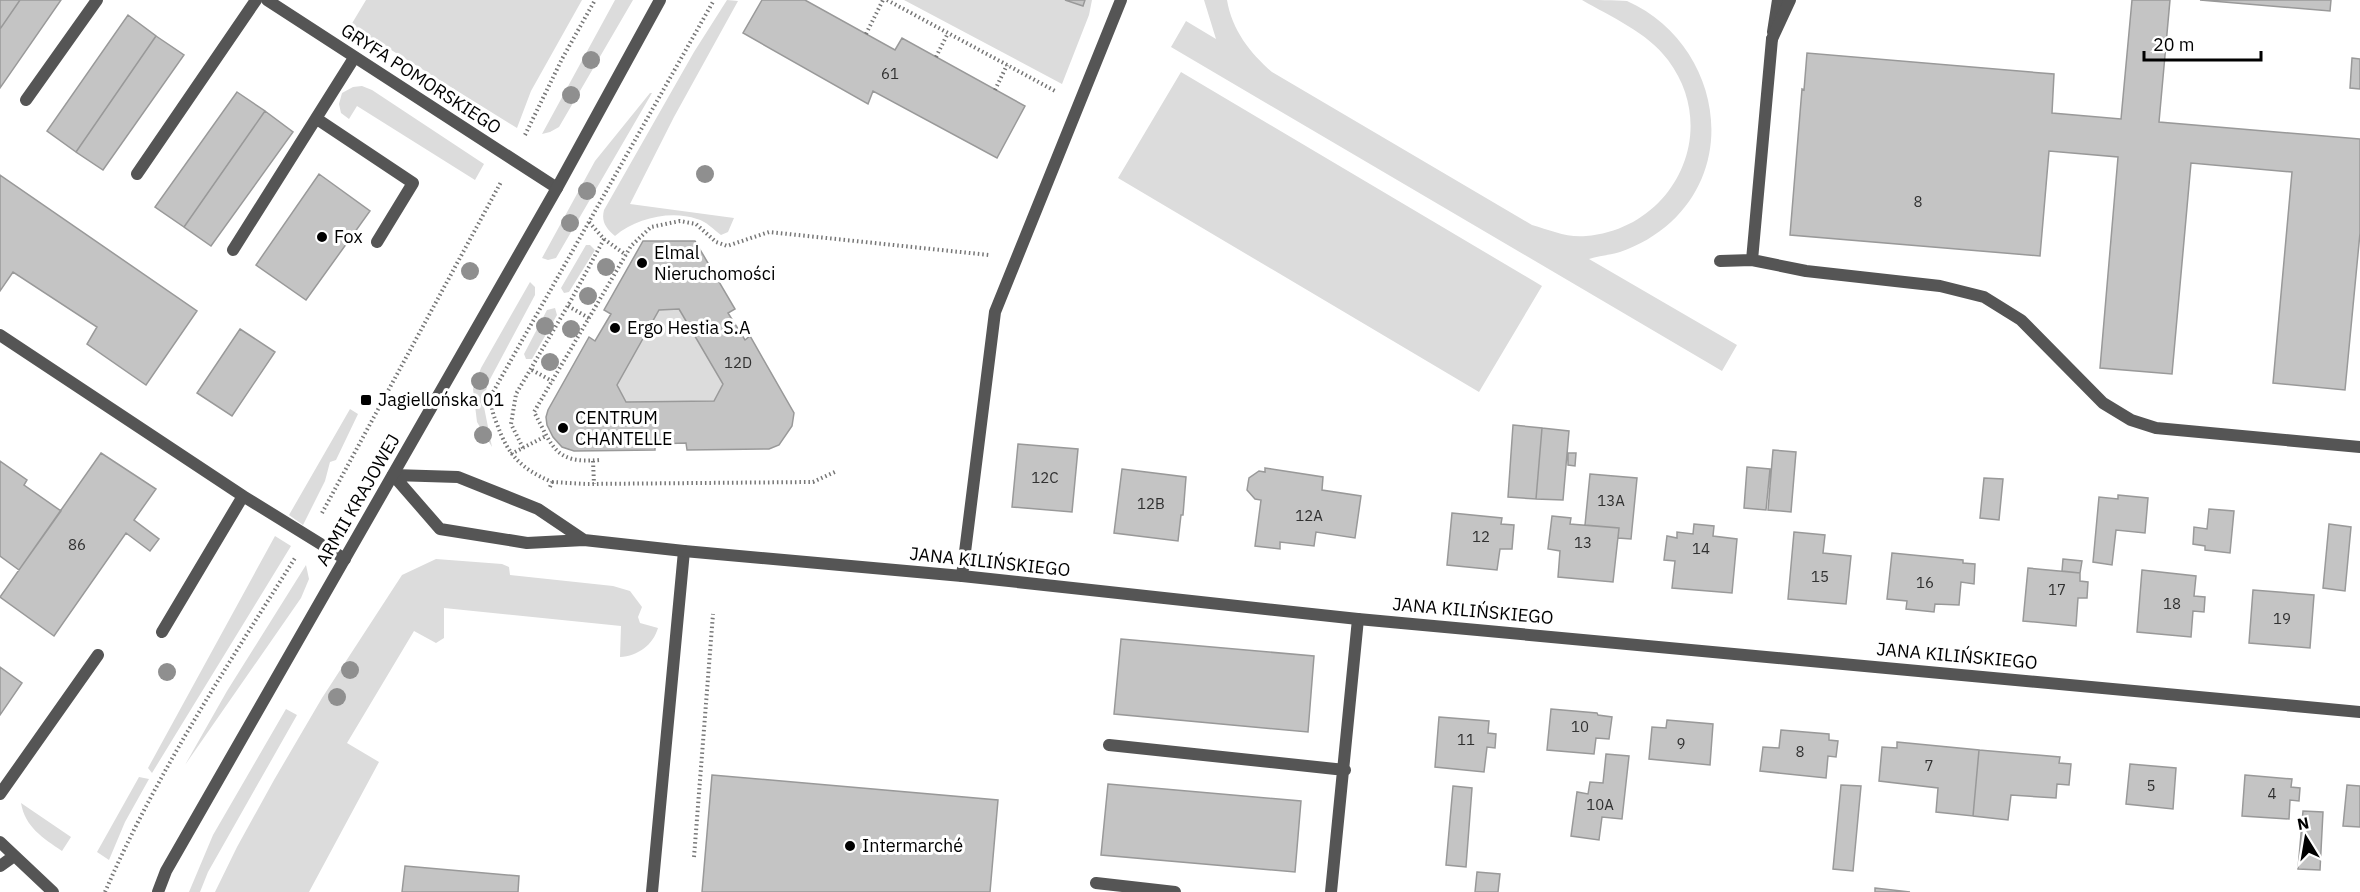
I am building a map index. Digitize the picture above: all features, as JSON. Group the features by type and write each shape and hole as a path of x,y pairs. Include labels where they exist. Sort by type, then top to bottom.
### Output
{"street":[{"path":"26,100 97,0"},
{"path":"137,174 256,0"},
{"name":"GRYFA POMORSKIEGO","path":"267,0 557,188"},
{"name":"ARMII KRAJOWEJ","path":"158,892 166,871 514,259 557,188 660,0"},
{"path":"962,576 995,312 1121,0"},
{"path":"1752,260 1772,39 1778,0"},
{"path":"1772,39 1790,0"},
{"path":"233,250 354,58"},
{"path":"317,119 413,183 377,242"},
{"path":"1720,261 1752,260 1806,271 1940,285 1984,297 2021,320 2103,403 2132,420 2156,428 2360,447"},
{"path":"0,335 243,496 345,559"},
{"name":"JANA KILIŃSKIEGO","path":"393,475 459,477 538,509 584,540"},
{"name":"JANA KILIŃSKIEGO","path":"393,475 440,529 527,543 584,540 962,576 1358,619 2360,712"},
{"path":"162,632 243,496"},
{"path":"652,892 684,551"},
{"path":"1331,892 1345,771 1358,619"},
{"path":"0,794 98,655"},
{"path":"1110,745 1345,771"},
{"path":"0,842 53,892"},
{"path":"0,866 14,856"},
{"path":"1096,884 1175,892"}],"path":[{"path":"105,892 137,822 207,698 309,537 513,161 562,59 595,0"},
{"path":"714,0 493,392 492,410 504,444 511,454 534,474 552,482 594,484 813,482 837,471"},
{"path":"866,34 885,0 1064,96"},
{"path":"936,57 948,33"},
{"path":"995,90 1007,65"},
{"path":"599,460 577,462 560,454 546,436 534,412 626,255 642,234 651,227 664,222 680,220 696,224 716,242 727,246 769,232 1017,258"},
{"path":"589,222 604,239 626,255"},
{"path":"523,448 511,424 516,394 532,370 604,239"},
{"path":"568,306 589,318"},
{"path":"532,370 552,381"},
{"path":"511,454 546,436"},
{"path":"593,461 594,484"},
{"path":"538,509 552,482"},
{"path":"694,857 713,614"}],"shaded area":[{"path":"366,0 582,0 531,91 517,128 351,25"},
{"path":"615,0 633,0 559,127 542,134"},
{"path":"727,0 738,1 674,117 630,204 734,218 728,232 721,235 700,220 676,215 643,220 615,236 605,225 604,210 694,52"},
{"path":"904,0 1092,0 1089,15 1062,84"},
{"path":"1204,0 1227,0 1233,21 1243,40 1272,72 1532,225 1572,236 1586,236 1617,229 1643,216 1664,196 1680,172 1689,145 1690,117 1684,88 1668,60 1650,41 1582,0 1627,1 1657,19 1680,42 1698,70 1708,101 1711,133 1707,165 1693,195 1666,227 1627,250 1589,259 1737,345 1722,371 1171,47 1186,21 1216,39"},
{"path":"1181,72 1542,286 1479,392 1118,178"},
{"path":"362,86 372,90 484,164 475,180 357,106 349,119 341,113 339,104 342,93 353,87"},
{"path":"652,93 556,258 548,260 542,258 595,161"},
{"path":"586,245 590,245 595,250 569,292 564,293 561,288"},
{"path":"530,282 535,287 535,295 488,383 483,402 492,447 477,422 473,389 481,368"},
{"path":"555,308 557,315 532,359 526,359 524,354 547,310"},
{"path":"679,309 723,384 714,401 626,402 617,385 659,310"},
{"path":"350,409 358,414 336,460 330,462 325,481 303,525 289,515"},
{"path":"275,536 291,546 152,773 148,768"},
{"path":"436,559 502,564 509,567 510,575 613,586 630,591 642,607 638,617 640,623 658,628 649,644 639,652 620,657 621,626 444,608 444,638 436,643 414,631 347,743 379,762 309,892 215,892 237,847 322,698 402,575"},
{"path":"306,565 309,579 301,598 185,765 227,691"},
{"path":"286,709 297,715 208,872 200,892 189,892 213,835"},
{"path":"139,777 149,779 125,822 109,860 97,852"},
{"path":"21,803 71,837 62,851 31,825 26,819"}],"building":[{"path":"0,0 20,0 0,29"},
{"path":"20,0 61,0 0,88 0,29"},
{"path":"762,0 805,0 895,50 902,38 1025,106 997,158 873,91 868,104 743,33"},
{"path":"1065,0 1085,0 1083,6"},
{"path":"2132,0 2170,0 2159,122 2360,139 2360,233 2345,390 2273,383 2292,172 2191,163 2172,374 2100,368 2118,157 2049,151 2040,256 1790,235 1807,53 2054,74 2052,113 2121,119"},
{"path":"2200,0 2331,0 2330,11"},
{"path":"128,15 156,36 76,152 47,131"},
{"path":"156,36 184,55 103,170 76,152"},
{"path":"2352,58 2360,59 2360,89 2350,88"},
{"path":"237,92 265,111 184,227 155,207"},
{"path":"265,111 293,132 211,246 184,227"},
{"path":"319,174 370,211 306,300 256,265"},
{"path":"0,175 197,311 146,385 87,344 97,327 13,272 0,291"},
{"path":"643,241 695,241 735,309 728,313 745,340 750,336 794,413 792,426 779,445 769,449 687,450 686,443 655,444 655,450 574,451 562,447 553,437 547,425 548,410 589,337 595,341 611,314 604,310","holes":["679,309 723,384 714,401 626,402 617,385 659,310"]},
{"path":"240,329 275,352 232,416 197,393"},
{"path":"1513,425 1542,428 1536,499 1508,497"},
{"path":"1542,428 1569,431 1563,500 1536,499"},
{"path":"1018,444 1078,449 1072,512 1012,507"},
{"path":"1773,450 1796,452 1791,512 1768,510"},
{"path":"101,453 156,489 134,520 159,539 150,551 126,533 54,636 0,597"},
{"path":"1568,453 1576,453 1575,466 1568,465"},
{"path":"0,461 27,480 24,485 61,511 19,570 0,556"},
{"path":"1747,467 1770,469 1766,510 1744,508"},
{"path":"1265,468 1323,477 1322,490 1361,496 1355,538 1316,532 1314,546 1280,542 1280,549 1255,546 1261,500 1255,499 1247,490 1249,478 1259,471 1265,472"},
{"path":"1122,469 1186,477 1178,541 1114,533"},
{"path":"1590,474 1637,478 1631,539 1618,538 1619,528 1585,525"},
{"path":"1984,478 2003,479 1999,520 1980,518"},
{"path":"2118,495 2148,498 2145,533 2116,530 2112,565 2093,562 2099,497 2118,499"},
{"path":"2209,509 2234,511 2230,553 2205,550 2205,546 2193,544 2194,527 2207,529"},
{"path":"1452,513 1502,518 1501,524 1514,525 1512,549 1500,549 1497,570 1447,565"},
{"path":"1552,516 1571,518 1570,524 1619,528 1613,582 1558,577 1560,551 1548,549"},
{"path":"1694,524 1714,526 1713,536 1737,539 1732,593 1672,588 1675,561 1664,560 1667,536 1677,538 1677,532 1693,534"},
{"path":"2329,524 2351,527 2345,591 2323,588"},
{"path":"1794,532 1825,535 1823,553 1851,556 1846,604 1788,599"},
{"path":"1892,553 1963,560 1963,563 1975,564 1974,584 1961,582 1959,605 1935,604 1934,612 1906,609 1907,601 1887,599"},
{"path":"2063,559 2082,561 2080,573 2062,571"},
{"path":"2028,568 2080,573 2080,581 2088,582 2087,598 2078,598 2076,626 2023,621"},
{"path":"2142,570 2196,576 2194,596 2205,597 2204,612 2193,611 2191,637 2137,632"},
{"path":"2253,590 2314,595 2310,648 2249,643"},
{"path":"1121,639 1314,656 1308,732 1114,714"},
{"path":"0,667 22,683 0,715"},
{"path":"1551,709 1597,713 1612,717 1609,739 1596,738 1594,754 1547,750"},
{"path":"1439,717 1489,721 1488,733 1496,734 1495,748 1487,747 1484,772 1435,767"},
{"path":"1667,720 1713,724 1710,765 1649,759 1652,727 1666,728"},
{"path":"1781,730 1829,734 1829,740 1838,741 1836,757 1828,756 1826,778 1760,771 1763,747 1779,748"},
{"path":"1897,742 1979,750 1973,816 1936,812 1938,788 1879,781 1882,747 1897,748"},
{"path":"1979,750 2060,757 2059,763 2071,764 2069,785 2057,784 2056,798 2011,795 2008,820 1973,816"},
{"path":"1606,754 1629,756 1622,819 1602,817 1599,840 1571,836 1577,792 1588,794 1590,782 1603,783"},
{"path":"2130,764 2176,768 2173,809 2126,804"},
{"name":"Intermarché","path":"712,775 998,800 990,892 702,892"},
{"path":"2245,775 2292,779 2291,787 2300,788 2299,801 2290,800 2289,819 2242,816"},
{"path":"1108,784 1301,801 1295,872 1101,855"},
{"path":"1841,785 1861,786 1853,871 1833,869"},
{"path":"2347,785 2360,786 2360,827 2343,826"},
{"path":"1453,786 1472,788 1466,867 1446,865"},
{"path":"2303,811 2323,812 2320,870 2298,869"},
{"path":"405,866 519,876 518,892 402,892"},
{"path":"1477,872 1500,874 1498,892 1475,892"},
{"path":"1875,888 1910,892 1875,892"}],"place":[{"name":"Fox","path":"322,237"},
{"name":"Elmal Nieruchomości","path":"642,263"},
{"name":"Ergo Hestia S.A","path":"615,328"},
{"name":"Jagiellońska 01","path":"366,400"},
{"name":"CENTRUM CHANTELLE","path":"563,428"},
{"name":"Intermarché","path":"850,846"}]}
